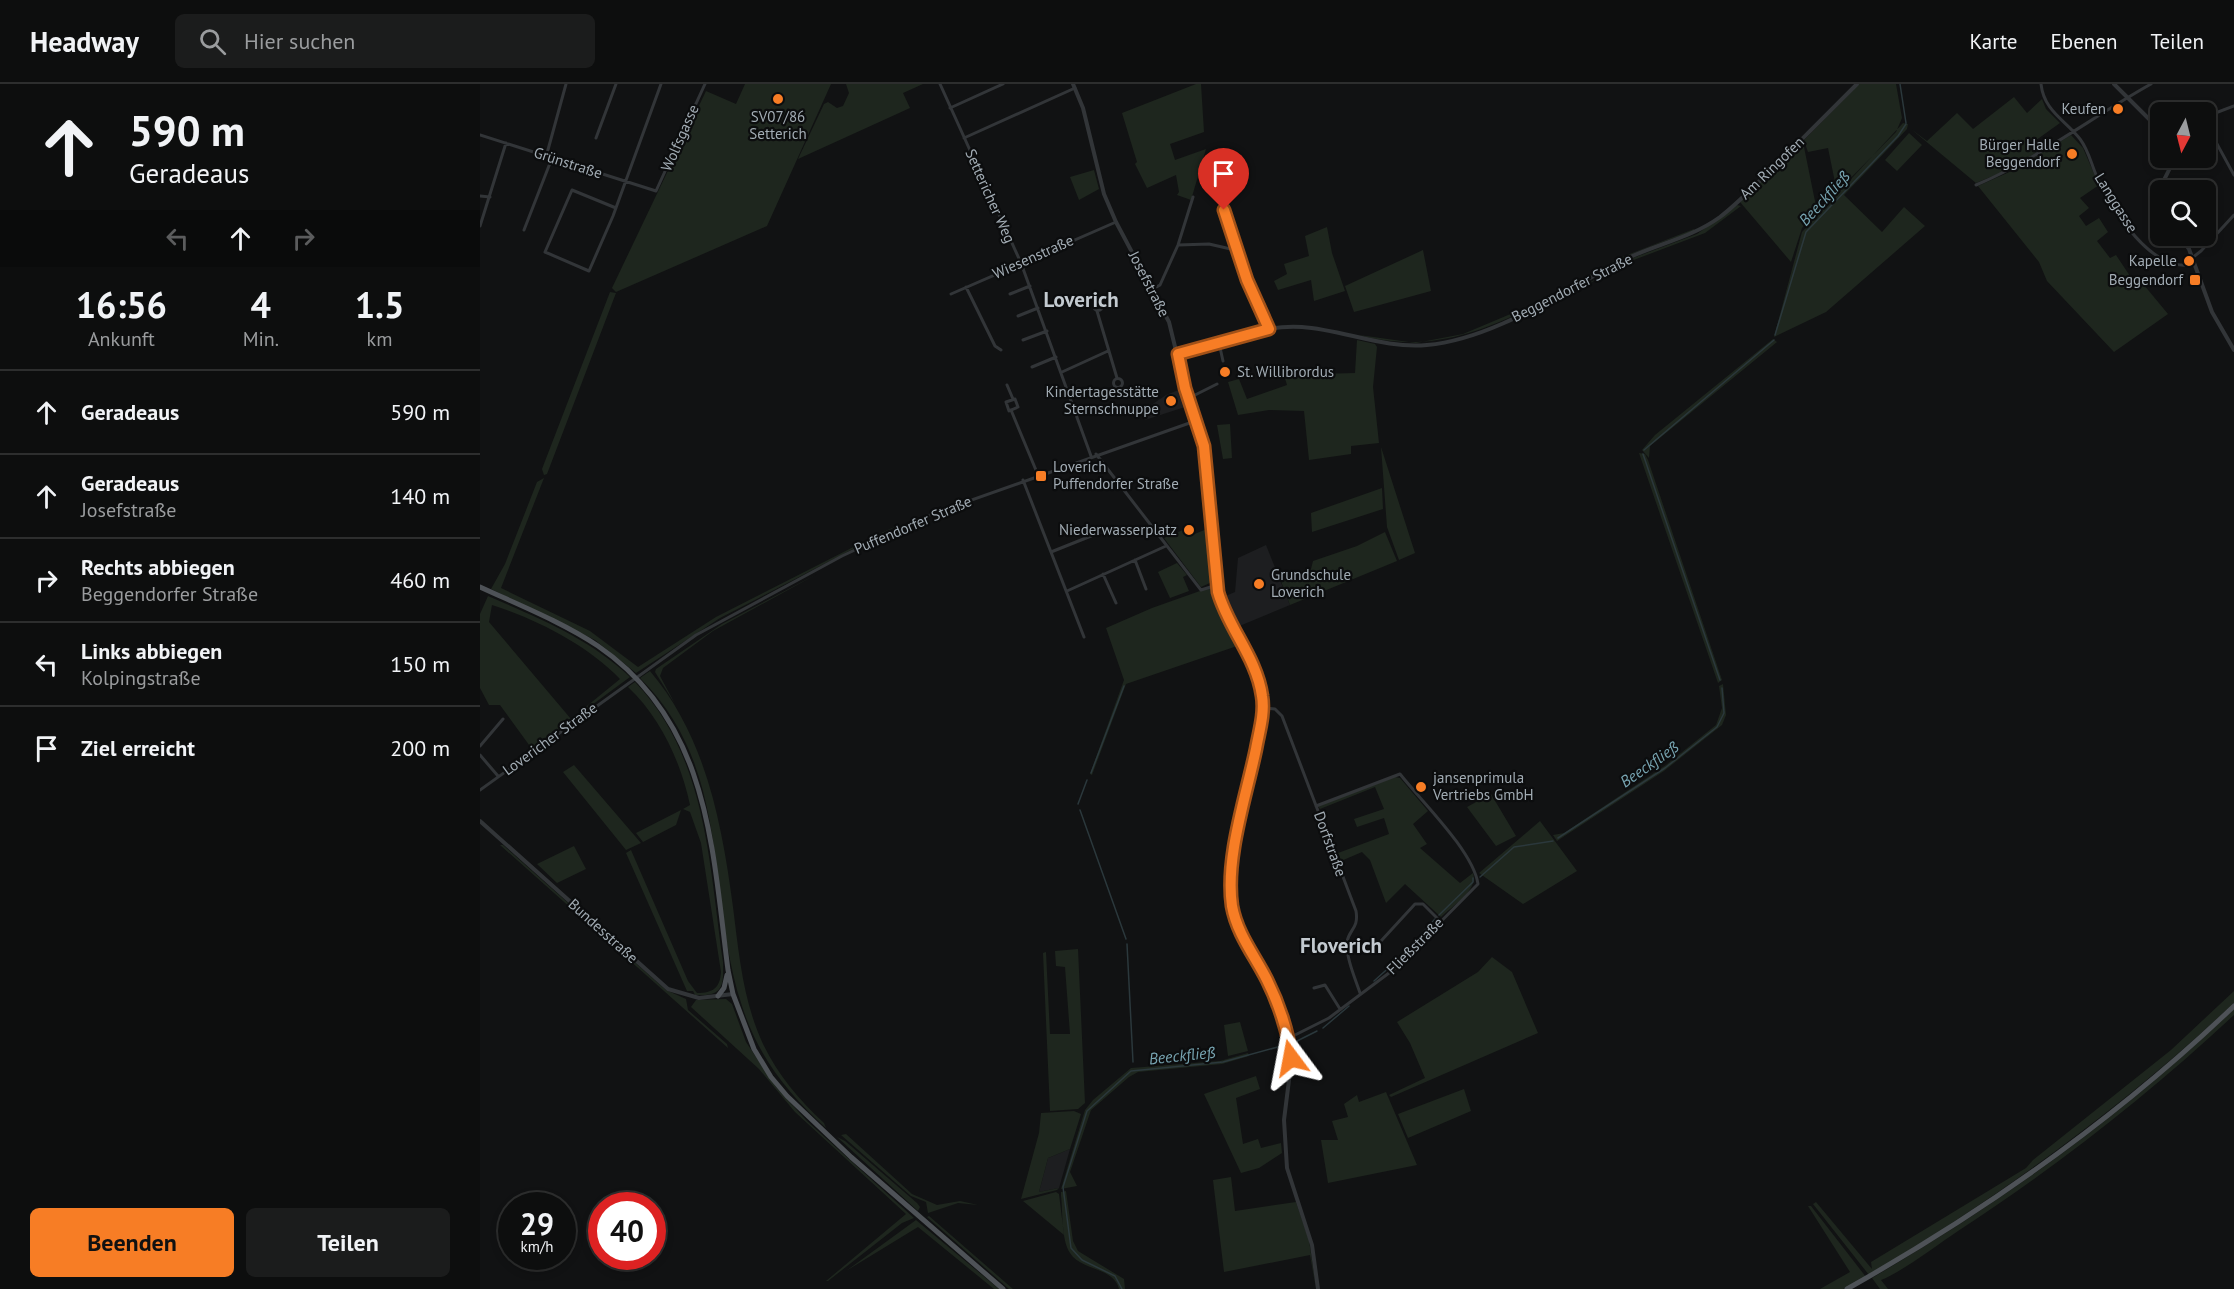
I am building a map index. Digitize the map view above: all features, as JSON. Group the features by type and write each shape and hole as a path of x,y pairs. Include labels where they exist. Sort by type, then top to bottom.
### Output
{"main road":[{"path":"480,587 597,645 634,675 665,712 687,750 702,795 728,970 733,994 754,1049 771,1077 787,1096 851,1157 1003,1289"},
{"path":"718,996 724,988 728,970"},
{"path":"1847,1289 1936,1237 2059,1153 2141,1089 2234,1006"}],"street":[{"path":"546,157 566,84"},
{"path":"596,138 616,84"},
{"path":"616,208 572,190 545,252 589,271 616,208 661,84"},
{"name":"Wolfsgasse","path":"656,191 705,84"},
{"name":"Settericher Weg","path":"940,84 1021,263 1094,455 1201,590 1216,585"},
{"path":"950,108 1003,84"},
{"name":"Am Ringofen","path":"1678,240 1698,232 1723,215 1857,84"},
{"name":"Langgasse","path":"2041,84 2048,107 2090,155 2106,194 2150,253 2180,266 2194,264"},
{"path":"2114,84 2150,120"},
{"path":"1976,185 2012,170 2126,96 2151,84"},
{"name":"Settericher Weg","path":"964,138 1074,86"},
{"name":"Josefstraße","path":"1074,86 1083,108 1104,194 1116,222 1154,289 1169,322 1189,398 1198,420 1207,470 1216,585 1221,603 1255,671 1263,708"},
{"path":"2216,113 2234,106"},
{"name":"Grünstraße","path":"480,135 656,191"},
{"path":"2216,142 2234,175"},
{"path":"480,226 506,143"},
{"path":"524,230 552,158"},
{"path":"1218,190 1236,250 1269,329"},
{"path":"480,196 490,197"},
{"path":"1154,289 1160,285 1178,244 1193,197"},
{"path":"2192,258 2234,215"},
{"name":"Wiesenstraße","path":"951,294 1116,222"},
{"name":"Beggendorfer Straße","path":"1178,354 1269,329 1316,328 1402,345 1443,343 1515,317 1627,259 1678,240"},
{"path":"1178,244 1209,244 1236,250"},
{"path":"2185,246 2192,258 2212,312 2234,350"},
{"path":"1010,294 1030,286"},
{"path":"966,287 995,346 1001,350"},
{"path":"1018,316 1038,308"},
{"path":"1097,311 1117,378"},
{"path":"1023,340 1047,331"},
{"path":"1219,343 1223,361"},
{"path":"1062,372 1108,351"},
{"path":"1032,367 1056,357"},
{"path":"1189,398 1217,384"},
{"path":"1007,385 1018,407 1011,410"},
{"path":"1013,399 1006,402 1038,475"},
{"name":"Puffendorfer Straße","path":"621,688 720,620 842,556 933,514 1023,480 1198,420"},
{"path":"1023,480 1084,637"},
{"path":"1051,552 1106,530"},
{"path":"1067,591 1166,546"},
{"path":"1135,560 1146,589"},
{"path":"1104,574 1116,603"},
{"name":"Lovericher Straße","path":"480,790 621,688"},
{"path":"1263,708 1236,841 1231,882 1232,906 1242,937 1274,994 1287,1039 1291,1064 1284,1120 1286,1154 1291,1183 1312,1245 1318,1289"},
{"name":"Dorfstraße","path":"1263,708 1275,710 1282,716 1356,911 1356,927 1349,936 1347,945 1360,993"},
{"path":"480,746 503,718"},
{"path":"480,755 498,776"},
{"name":"Fließstraße","path":"1287,1039 1318,1025 1393,970 1476,886 1476,874 1465,854 1400,774 1316,806"},
{"name":"Bundesstraße","path":"480,821 663,985 683,995 699,998 718,996"},
{"path":"1381,941 1415,904 1423,904 1440,921"},
{"path":"1314,988 1325,985 1340,1009"},
{"path":"718,996 733,994"}],"shaded area":[{"path":"745,84 831,84 767,226 616,292 612,288 706,91 736,104"},
{"path":"846,84 923,84 903,93 910,108 798,159 824,104 828,102 837,108 843,106 849,93"},
{"path":"1201,84 1204,132 1170,144 1175,160 1206,149 1191,200 1177,195 1179,192 1176,175 1147,188 1135,164 1137,162 1122,113"},
{"path":"1859,84 1896,84 1902,118 1896,132 1837,192 1828,148 1808,152 1804,140"},
{"path":"2014,97 2027,113 2042,99 2046,109 2060,123 2032,143 2037,152 2012,168 1976,183 1911,129 1927,141 1957,113 1973,129"},
{"path":"1903,123 1908,124 1907,129 1844,195 1882,232 1904,207 1925,226 1826,312 1774,337 1802,232"},
{"path":"1909,133 1922,145 1897,171 1885,160"},
{"path":"2071,135 2083,148 2099,185 2080,198 2089,208 2079,216 2086,226 2099,218 2108,232 2097,241 2110,258 2116,255 2134,282 2139,279 2168,314 2114,352 2047,281 2039,262 1978,186 2014,170"},
{"path":"1800,145 1804,147 1817,211 1802,228 1791,262 1740,202"},
{"path":"1094,170 1099,189 1079,200 1070,177"},
{"path":"1737,205 1741,206 1705,233 1631,261 1568,295 1633,258 1697,234"},
{"path":"1327,227 1332,253 1345,291 1314,301 1311,280 1278,290 1274,281 1287,274 1284,264 1309,256 1305,236"},
{"path":"1694,229 1694,231 1631,255 1528,309 1496,323 1464,334 1427,341 1463,334 1546,299 1622,257"},
{"path":"1423,250 1431,291 1354,312 1345,286"},
{"path":"610,292 616,293 547,474 544,475 542,469"},
{"path":"1359,335 1404,341 1396,341"},
{"path":"1773,339 1777,342 1650,446 1649,458 1642,450 1655,435"},
{"path":"1357,340 1375,344 1377,347 1373,387 1379,443 1351,446 1351,454 1309,460 1304,411 1269,410 1238,415 1228,382 1239,379 1247,399 1287,385 1284,375 1355,373"},
{"path":"1404,341 1427,341 1416,343"},
{"name":"Kindertagesstätte Sternschnuppe","path":"1181,389 1188,406 1145,420 1141,412 1166,395"},
{"path":"1230,424 1232,458 1223,459 1217,425"},
{"path":"1381,447 1415,553 1399,560 1387,527"},
{"path":"1639,453 1645,454 1648,460 1722,680 1718,683"},
{"path":"544,478 501,588 590,631 638,667 716,617 899,525 720,618 636,673 595,640 491,589 505,564 537,482"},
{"path":"1382,488 1383,509 1312,532 1311,513"},
{"path":"1207,529 1212,582 1201,587 1164,538 1183,530 1187,537"},
{"path":"1385,532 1397,561 1290,605 1279,576 1311,569 1313,561 1357,546"},
{"name":"Grundschule Loverich","path":"1266,545 1290,605 1237,627 1223,597 1235,592 1238,558"},
{"path":"1177,563 1187,575 1183,577 1189,591 1170,598 1158,572"},
{"path":"817,574 713,631 663,668 660,676 675,704 655,672 656,669 722,624"},
{"path":"1214,586 1223,613 1240,645 1126,684 1092,775 1090,774 1124,680 1106,628 1152,608"},
{"path":"488,596 580,640 598,651 630,677 532,749 500,705 489,705 480,688 480,614","holes":["492,605 527,618 561,635 593,655 620,679 571,719 489,622"]},
{"path":"650,671 685,724 698,753 717,813 729,876 743,977 756,1028 782,1077 826,1128 775,1073 756,1041 742,1006 731,963 712,834 703,792 690,752 670,714 640,678"},
{"path":"635,682 659,712 677,744 691,778 701,813 723,962 722,984 720,989 711,994 695,995 693,991 687,991 626,853 631,850 688,981 697,993 711,991 717,986 721,972 701,843 690,812 683,809 690,805 675,757 650,712 628,687"},
{"path":"1723,684 1726,715 1722,725 1664,771 1557,841 1553,835 1564,833 1666,765 1716,725 1722,708 1719,686"},
{"path":"574,765 641,843 626,850 563,772"},
{"path":"1395,777 1400,778 1428,811 1413,824 1427,844 1420,848 1460,883 1473,873 1472,886 1458,903 1441,917 1405,884 1386,903 1370,860 1362,852 1341,861 1338,853 1389,834 1384,818 1357,827 1354,819 1384,809 1375,787 1320,809 1318,806"},
{"path":"1491,794 1516,836 1496,846 1467,807"},
{"path":"681,810 676,825 643,842 636,833"},
{"path":"1540,821 1577,871 1523,904 1479,873"},
{"path":"500,845 503,845 666,990 686,999 688,1010 727,1044 728,1048"},
{"path":"574,846 586,869 557,883 537,864"},
{"path":"1078,949 1085,1103 1078,1109 1050,1111 1043,953 1046,952 1050,1034 1070,1034 1065,967 1056,966 1055,951"},
{"path":"1492,957 1512,972 1538,1033 1391,1097 1389,1095 1425,1078 1410,1043 1397,1022 1478,972"},
{"path":"2234,991 2234,1003 2192,1042 2104,1114 2013,1182 1869,1275 1813,1204 1816,1202 1872,1269 1871,1262 2026,1168 2171,1050"},
{"path":"726,999 732,1004 746,1042 776,1087 807,1121 914,1218 902,1223 828,1281 826,1281 906,1214 795,1112 759,1069 691,1007 696,1000"},
{"path":"2234,1009 2234,1015 2202,1045 2101,1129 1995,1206 1909,1265 1881,1280 1888,1289 1880,1289 1872,1278 1968,1219 2061,1154 2150,1085"},
{"path":"1240,1022 1248,1051 1228,1056 1224,1025"},
{"path":"1248,1053 1249,1056 1222,1064 1138,1072 1129,1077 1091,1110 1070,1172 1077,1186 1061,1189 1085,1110 1093,1100 1131,1068 1220,1061"},
{"path":"1256,1076 1260,1089 1236,1098 1243,1144 1258,1139 1261,1148 1281,1143 1282,1153 1259,1168 1241,1173 1204,1094"},
{"path":"1464,1089 1471,1111 1408,1138 1398,1114"},
{"path":"1386,1092 1417,1165 1328,1183 1321,1140 1338,1140 1332,1121 1348,1117 1344,1104 1357,1095 1359,1102"},
{"path":"1074,1111 1081,1114 1070,1149 1048,1158 1039,1192 1059,1188 1021,1199 1039,1133 1041,1113"},
{"path":"846,1134 912,1194 937,1205 960,1201 978,1205 958,1203 928,1213 926,1202 911,1196 841,1135"},
{"path":"837,1137 845,1141 917,1203 920,1207 918,1211"},
{"path":"1070,1149 1059,1188 1039,1192 1048,1158"},
{"path":"1231,1177 1235,1211 1296,1202 1309,1240 1316,1289 1310,1255 1224,1272 1213,1180"},
{"path":"1066,1191 1073,1241 1078,1251 1124,1279 1125,1289 1119,1289 1111,1277 1075,1259 1070,1253 1065,1240 1062,1217 1061,1192"},
{"path":"1056,1192 1059,1194 1064,1235 1023,1201"},
{"path":"1808,1206 1811,1206 1866,1277 1843,1289 1820,1289 1850,1272"},
{"path":"929,1216 1013,1289 1009,1289 927,1217"},
{"path":"916,1220 999,1289 994,1289 918,1227 846,1271"}],"waterway":[{"name":"Beeckfließ","path":"1900,84 1906,123"},
{"name":"Beeckfließ","path":"1775,335 1806,232 1898,136 1906,124"},
{"name":"Beeckfließ","path":"1644,450 1774,340"},
{"name":"Beeckfließ","path":"1643,454 1720,680"},
{"path":"1091,773 1124,686"},
{"name":"Beeckfließ","path":"1558,838 1665,768 1717,727 1724,713 1722,688"},
{"path":"1078,804 1087,780"},
{"path":"1080,810 1126,939"},
{"name":"Beeckfließ","path":"1480,877 1514,847 1553,841"},
{"name":"Beeckfließ","path":"1439,915 1473,882 1473,878"},
{"name":"Beeckfließ","path":"1374,981 1404,954 1435,919"},
{"path":"1127,944 1133,1062"},
{"name":"Beeckfließ","path":"1323,1028 1349,1006"},
{"name":"Beeckfließ","path":"1293,1043 1317,1031"},
{"name":"Beeckfließ","path":"1122,1289 1115,1276 1082,1260 1071,1248 1063,1187 1087,1111 1131,1071 1223,1062 1285,1045"}],"place":[{"name":"SV07/86 Setterich","path":"778,99"},
{"name":"Keufen","path":"2118,109"},
{"name":"Bürger Halle Beggendorf","path":"2072,154"},
{"name":"Kapelle","path":"2189,261"},
{"name":"Beggendorf","path":"2195,280"},
{"name":"St. Willibrordus","path":"1225,372"},
{"name":"Kindertagesstätte Sternschnuppe","path":"1171,401"},
{"name":"Loverich Puffendorfer Straße","path":"1041,476"},
{"name":"Niederwasserplatz","path":"1189,530"},
{"name":"Grundschule Loverich","path":"1259,584"},
{"name":"jansenprimula Vertriebs GmbH","path":"1421,787"}],"district":[{"name":"Loverich","path":"1081,300"},
{"name":"Floverich","path":"1341,946"}],"route":[{"path":"1224,210 1247,280 1269,329 1178,354 1185,388 1198,420 1204,446 1211,511 1214,572 1218,592 1226,614 1255,671 1262,695 1260,730 1236,841 1231,882 1232,906 1242,937 1274,994 1290,1047 1291,1058"}]}
